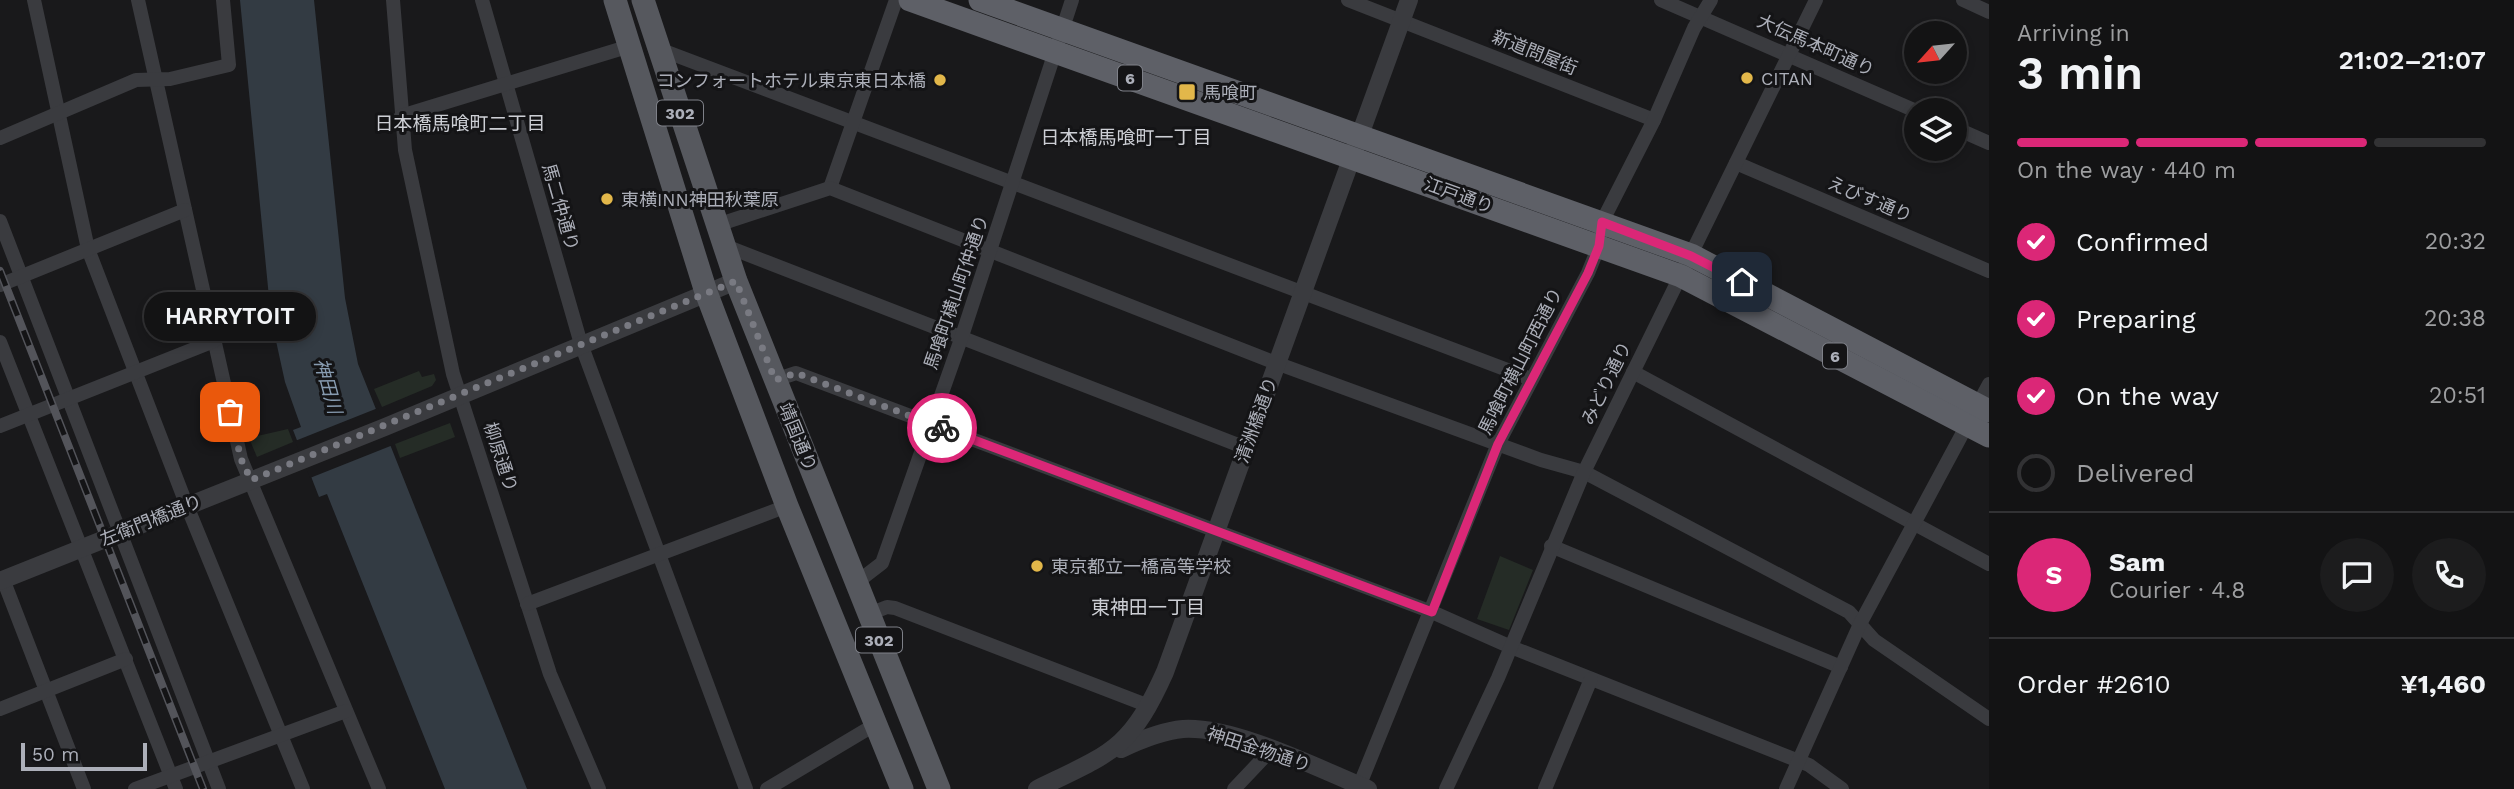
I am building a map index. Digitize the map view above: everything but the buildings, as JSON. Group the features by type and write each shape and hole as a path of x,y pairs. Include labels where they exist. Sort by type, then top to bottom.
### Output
{"highway":[{"name":"江戸通り","path":"910,0 1058,40 1355,145 1602,222 1978,413 1989,436"},
{"name":"江戸通り","path":"980,0 1058,40"},
{"name":"江戸通り","path":"1355,145 1599,246 1686,266"}],"main road":[{"name":"靖国通り","path":"615,0 706,292 787,506 902,789"},
{"name":"靖国通り","path":"643,0 736,281 939,789"}],"street":[{"path":"34,0 88,249 187,506 303,789"},
{"path":"138,0 241,459 379,789"},
{"path":"0,138 136,80 229,65 222,0"},
{"name":"柳原通り","path":"393,0 401,116 411,178 453,374 550,674 599,789"},
{"name":"馬二仲通り","path":"482,0 580,345 656,555 746,789"},
{"path":"830,188 896,0"},
{"name":"馬喰町横山町仲通り","path":"856,583 882,563 991,251 1072,0"},
{"name":"新道問屋街","path":"1348,0 1654,120"},
{"name":"清洲橋通り","path":"1037,789 1108,754 1135,729 1149,706 1217,529 1409,0"},
{"name":"大伝馬本町通り","path":"1661,0 1788,52 1904,105"},
{"name":"馬喰町横山町西通り","path":"1362,788 1498,444 1599,246 1602,222 1711,0"},
{"name":"みどり通り","path":"1446,789 1511,647 1584,472 1788,52 1816,0"},
{"path":"1963,0 1989,12"},
{"path":"401,116 630,46"},
{"path":"659,49 1531,379"},
{"path":"1967,133 1989,143"},
{"name":"えびす通り","path":"1736,163 1989,271"},
{"path":"720,235 830,188 1276,363 1498,444 1584,472 1849,612 1874,640 1989,719"},
{"path":"0,285 184,210"},
{"path":"0,220 219,789"},
{"path":"720,235 961,339 1246,448"},
{"path":"460,395 736,281"},
{"path":"0,426 214,341"},
{"path":"0,342 174,782"},
{"path":"1633,372 1989,564"},
{"path":"775,380 796,373 1217,529 1432,612 1511,647 1798,761 1842,789"},
{"path":"1786,789 1860,624 1978,413 1989,384"},
{"name":"左衛門橋通り","path":"1,580 460,395"},
{"path":"527,604 787,506"},
{"path":"1551,546 1841,667"},
{"path":"1,580 84,789"},
{"path":"869,614 887,607 895,608 1149,706"},
{"path":"0,709 126,660"},
{"path":"1545,789 1591,679"},
{"path":"135,789 174,782 208,761 346,711"},
{"path":"767,789 876,724"},
{"name":"神田金物通り","path":"1108,754 1149,737 1182,729 1225,734 1362,788"},
{"path":"1234,789 1271,750"}],"shaded area":[{"path":"419,371 422,377 434,374 436,380 432,386 382,407 374,389"},
{"path":"450,423 455,437 400,458 395,444"},
{"path":"288,429 293,442 257,457 249,438"},
{"path":"1500,556 1533,570 1509,630 1477,619"}],"water":[{"name":"神田川","path":"240,0 314,0 345,298 358,364 527,789 445,789 327,494 319,497 293,430 301,427 285,382 271,318"}],"pier":[{"path":"378,408 393,445 310,478 295,441"}],"railway":[{"path":"0,271 203,789"}],"way so far":[{"path":"230,412 241,459 251,480 736,281 775,380 796,373 942,428"}],"place":[{"name":"CITAN","path":"1747,78"},
{"name":"コンフォートホテル東京東日本橋","path":"940,80"},
{"name":"馬喰町","path":"1187,92"},
{"name":"東横INN神田秋葉原","path":"607,199"},
{"name":"HARRYTOIT","path":"230,412"},
{"name":"東京都立一橋高等学校","path":"1037,566"}],"district":[{"name":"日本橋馬喰町二丁目","path":"460,123"},
{"name":"日本橋馬喰町一丁目","path":"1126,137"},
{"name":"東神田一丁目","path":"1148,607"}],"route":[{"path":"942,428 1217,529 1432,612 1498,444 1588,273 1599,246 1602,222 1691,256 1742,282"}]}
